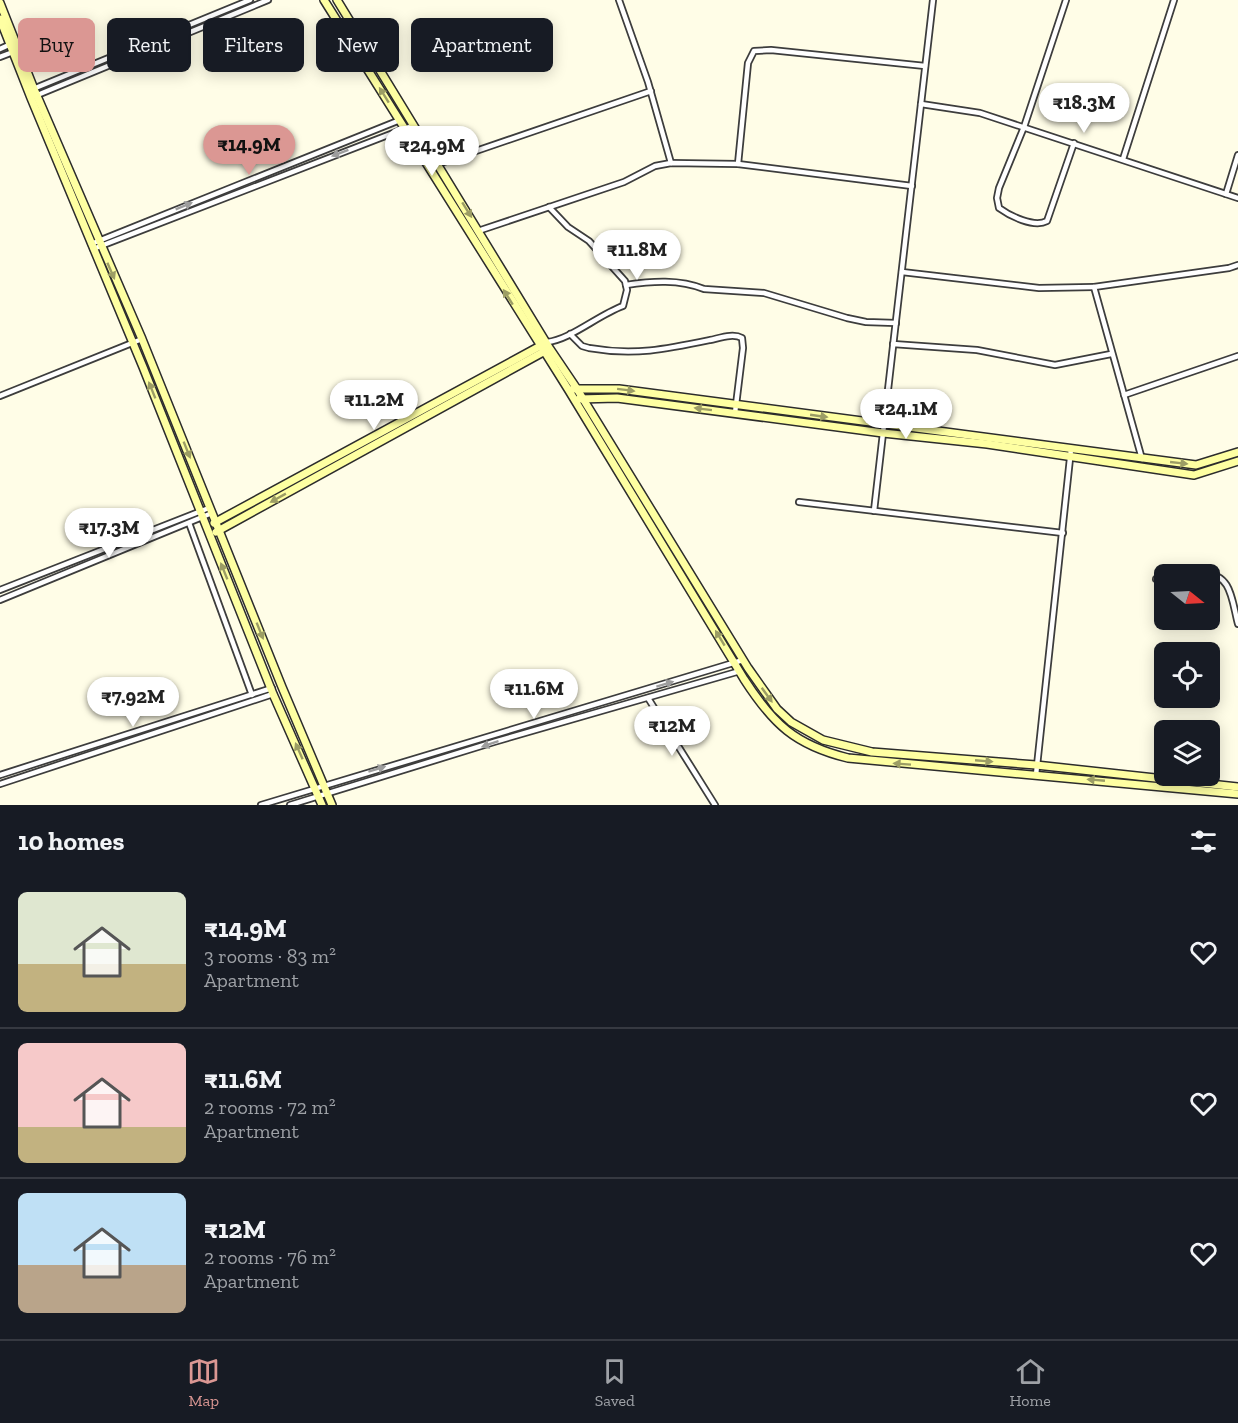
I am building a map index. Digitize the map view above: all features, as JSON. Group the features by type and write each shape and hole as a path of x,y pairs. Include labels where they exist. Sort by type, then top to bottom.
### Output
{"street":[{"path":"32,93 250,0"},
{"path":"32,93 268,0"},
{"path":"324,0 470,235 545,348 577,389 748,668 782,715 806,731 831,743 872,752 1036,765 1238,787"},
{"path":"337,0 480,231 574,400 739,671 762,707 777,723 813,747 828,753 872,762 1238,794"},
{"path":"619,0 651,91 672,163"},
{"path":"874,512 933,0"},
{"path":"1066,0 1024,127 999,188 997,204 1002,211 1027,221 1037,223 1047,221 1074,142"},
{"path":"1123,159 1174,0"},
{"path":"0,3 32,93 95,245 201,515 322,805"},
{"path":"0,19 14,47"},
{"path":"0,49 14,47"},
{"path":"0,57 14,47"},
{"path":"738,164 748,63 753,51 771,50 926,66"},
{"path":"438,164 651,91"},
{"path":"921,104 980,113 1074,142 1238,198"},
{"path":"95,245 409,116"},
{"path":"95,245 414,125"},
{"path":"1226,194 1238,155"},
{"path":"470,235 624,182 656,166 672,163 738,164 912,186"},
{"path":"208,531 545,348 608,311 623,306 625,281 589,241 568,227 549,207"},
{"path":"95,245 142,339 286,698 332,805"},
{"path":"902,272 1039,288 1094,287 1238,265"},
{"path":"626,285 660,281 695,285 704,289 764,293 847,318 866,322 896,323"},
{"path":"1094,287 1142,463"},
{"path":"570,334 582,346 589,348 640,352 664,350 728,336 740,336 743,348 735,413"},
{"path":"0,396 142,339"},
{"path":"893,344 977,350 1055,365 1111,354"},
{"path":"1124,395 1238,356"},
{"path":"568,389 619,389 884,425 1142,463 1194,475 1238,461"},
{"path":"574,400 617,398 883,433 1071,453"},
{"path":"1142,463 1196,465 1238,452"},
{"path":"1035,775 1071,453"},
{"path":"799,502 1062,533"},
{"path":"0,590 211,511"},
{"path":"0,600 189,523 201,515"},
{"path":"189,523 252,695"},
{"path":"1220,576 1227,585 1238,624"},
{"path":"261,805 743,660"},
{"path":"290,805 748,668"},
{"path":"0,775 252,695 273,691"},
{"path":"0,784 273,691"},
{"path":"648,698 716,805"},
{"path":"420,756 424,764"}]}
